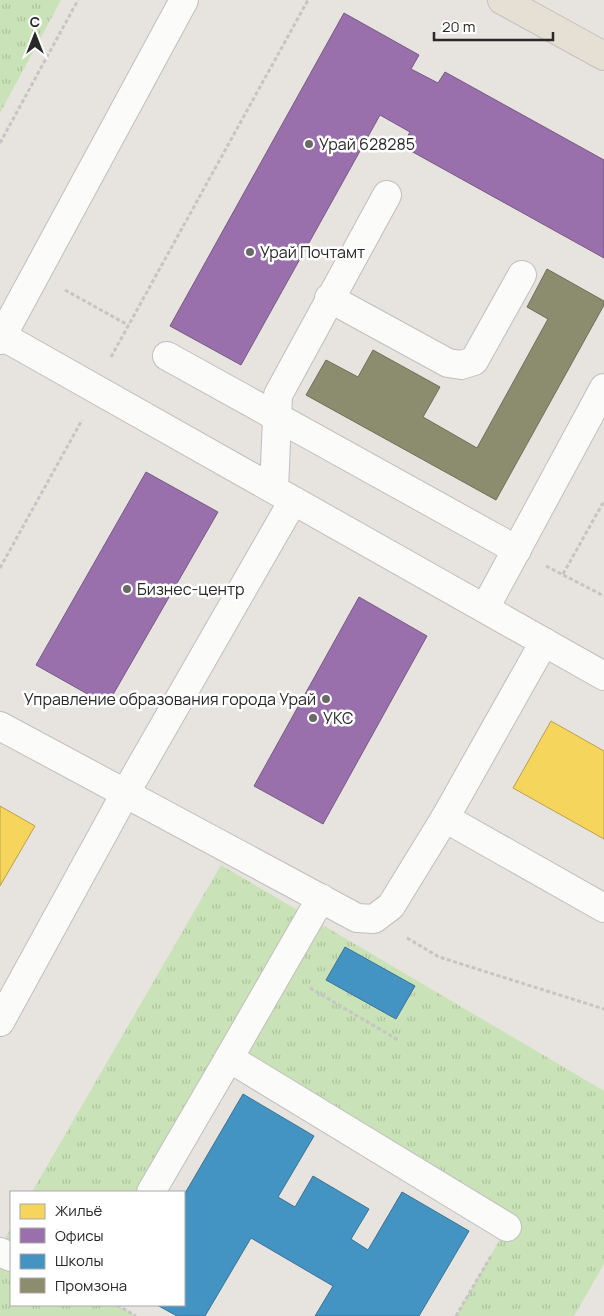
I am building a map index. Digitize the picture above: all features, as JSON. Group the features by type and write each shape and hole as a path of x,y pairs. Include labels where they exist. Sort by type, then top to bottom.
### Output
{"main road":[{"path":"502,0 604,56"}],"lane":[{"path":"184,0 1,338 604,676"},
{"path":"0,1022 126,792 284,495 276,416 278,395 329,298 387,195"},
{"path":"329,298 448,363 460,366 474,361 522,275"},
{"path":"167,356 517,550"},
{"path":"485,608 604,388"},
{"path":"0,726 126,792 357,918 374,919 390,906 445,818 544,642"},
{"path":"445,818 604,908"},
{"path":"152,1191 320,898"},
{"path":"229,1058 508,1227"}],"path":[{"path":"0,143 78,0"},
{"path":"0,568 84,414 95,389 308,0"},
{"path":"563,575 604,501"},
{"path":"517,550 604,596"},
{"path":"374,919 439,957 604,1009"},
{"path":"280,970 398,1040"},
{"path":"456,1316 508,1227"},
{"path":"119,1306 136,1316"}],"green space":[{"path":"0,0 61,0 0,113"},
{"path":"221,865 604,1091 604,1264 574,1316 456,1316 507,1227 229,1058 152,1191 33,1191"},
{"path":"10,1230 10,1306 119,1306 136,1316 0,1316 0,1248"}],"building: Жильё":[{"path":"551,721 604,751 604,839 513,788"},
{"path":"0,806 35,826 0,886"}],"building: Офисы":[{"path":"344,13 419,55 411,69 438,83 445,72 604,160 604,258 402,146 410,132 380,115 241,365 170,326"},
{"name":"Бизнес-центр","path":"146,472 218,512 107,705 36,665"},
{"path":"359,597 427,636 323,824 254,786"}],"building: Школы":[{"path":"345,947 415,986 396,1019 326,980"},
{"path":"243,1094 314,1136 278,1197 295,1207 313,1176 369,1209 351,1239 368,1250 402,1192 469,1231 419,1316 315,1316 333,1286 251,1238 205,1316 177,1316 159,1306 185,1306 185,1193"}],"building: Промзона":[{"path":"547,269 604,301 604,305 496,500 306,395 326,360 358,377 373,350 440,387 423,417 477,448 548,319 527,307"}],"place":[{"name":"Урай 628285","path":"309,144"},
{"name":"Урай Почтамт","path":"250,252"},
{"name":"Бизнес-центр","path":"127,589"},
{"name":"Управление образования города Урай","path":"326,699"},
{"name":"УКС","path":"313,718"}]}
